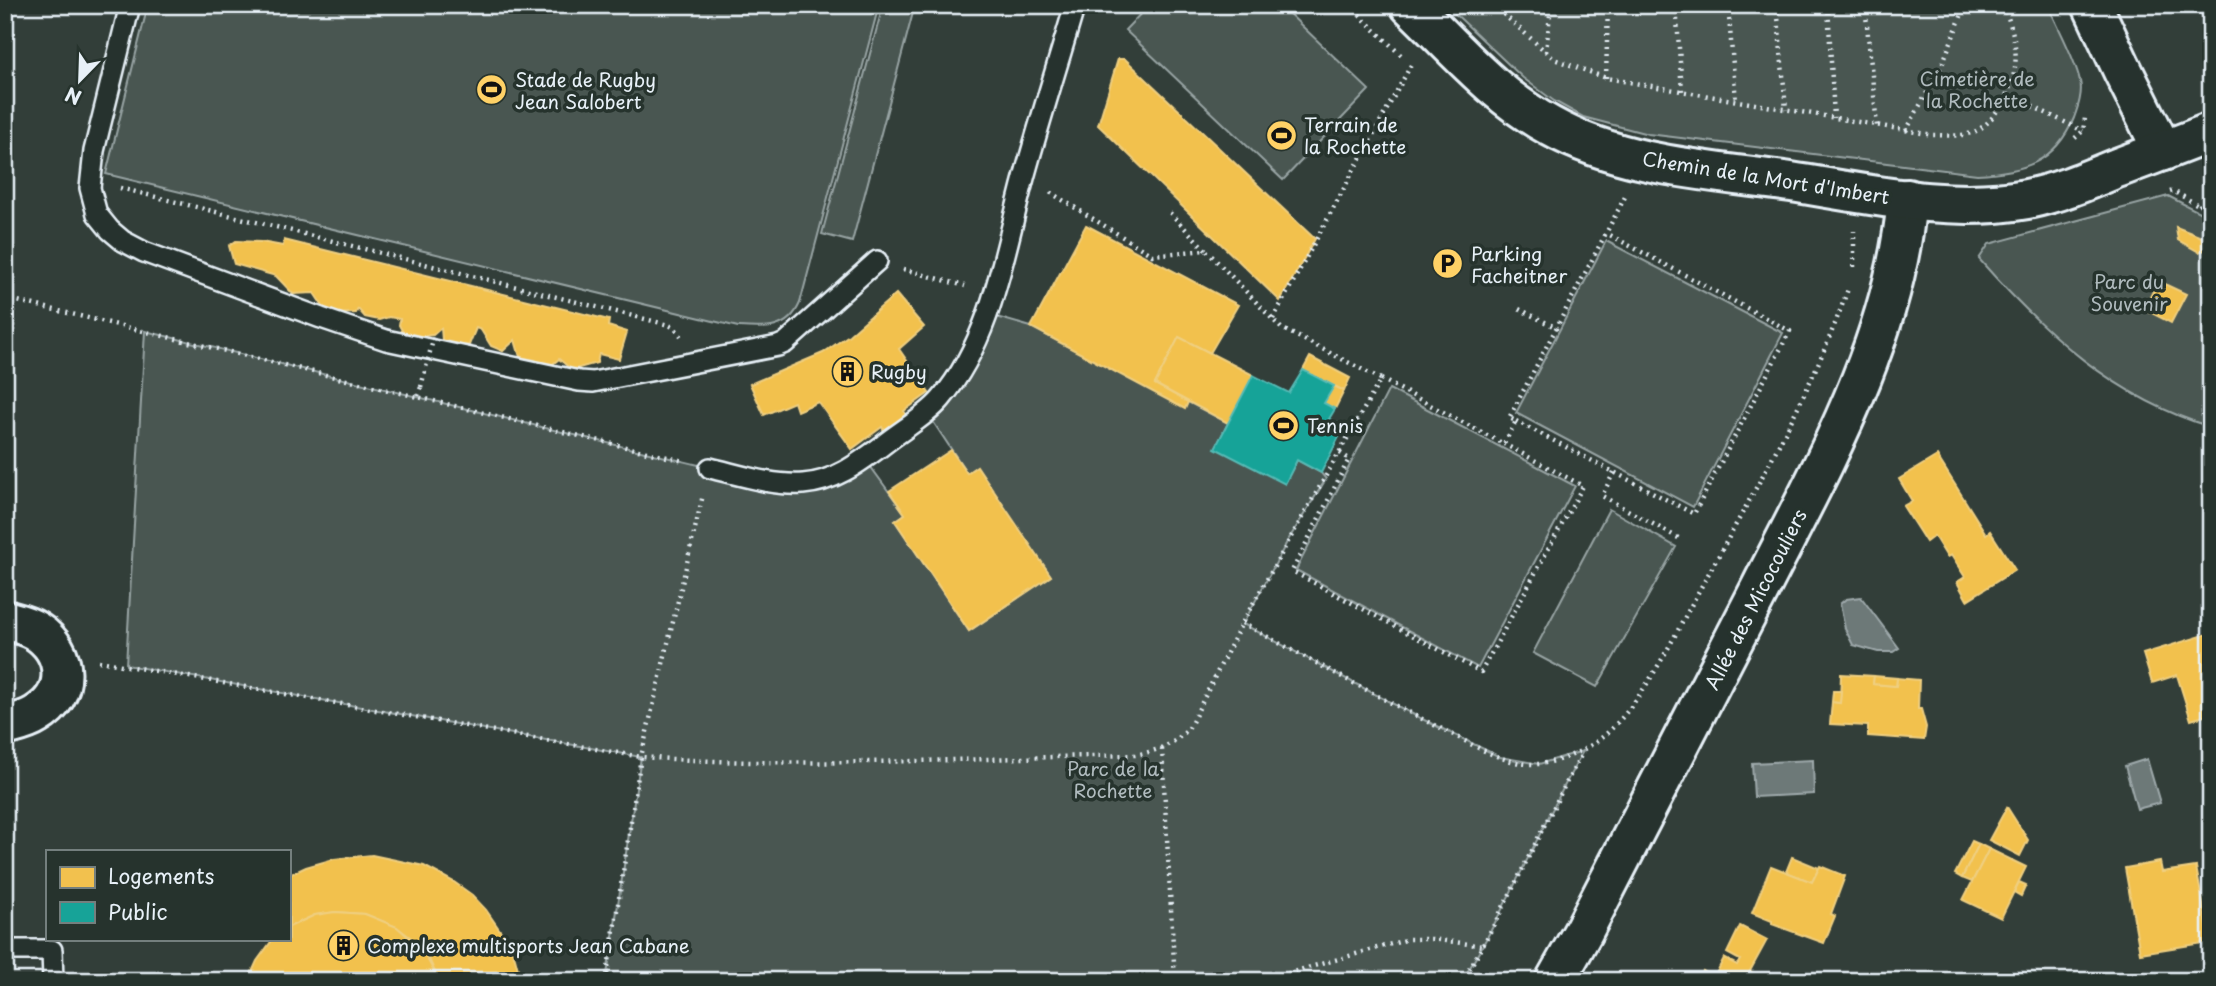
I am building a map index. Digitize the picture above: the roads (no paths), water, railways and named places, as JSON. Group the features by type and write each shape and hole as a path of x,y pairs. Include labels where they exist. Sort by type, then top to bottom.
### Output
{"street":[{"name":"Chemin de la Mort d'Imbert","path":"1410,5 1509,98 1549,126 1615,153 1690,167 1907,199 1946,204 1976,204 2030,198 2075,185 2210,135"},
{"path":"2092,5 2164,150"},
{"name":"Allée des Micocouliers","path":"1555,981 1584,930 1805,499 1872,356 1882,327 1907,199"},
{"path":"5,620 35,631 48,640 57,653 63,678 60,691 53,701 34,717 5,726"}],"lane":[{"path":"130,5 94,150 90,180 97,214 123,241 144,252 321,318 386,340 579,381 605,380 765,350 785,343 877,261"},
{"path":"710,468 769,482 803,484 838,475 940,401 975,342 993,294 1075,5"},
{"path":"5,950 52,950 53,981"}],"place":[{"name":"Stade de Rugby Jean Salobert","path":"492,90"},
{"name":"Terrain de la Rochette","path":"1281,135"},
{"name":"Parking Facheitner","path":"1448,264"},
{"name":"Rugby","path":"848,371"},
{"name":"Tennis","path":"1284,425"},
{"name":"Complexe multisports Jean Cabane","path":"344,945"}],"park label":[{"name":"Cimetière de la Rochette","path":"1977,89"},
{"name":"Parc du Souvenir","path":"2129,292"},
{"name":"Parc de la Rochette","path":"1113,779"}]}
